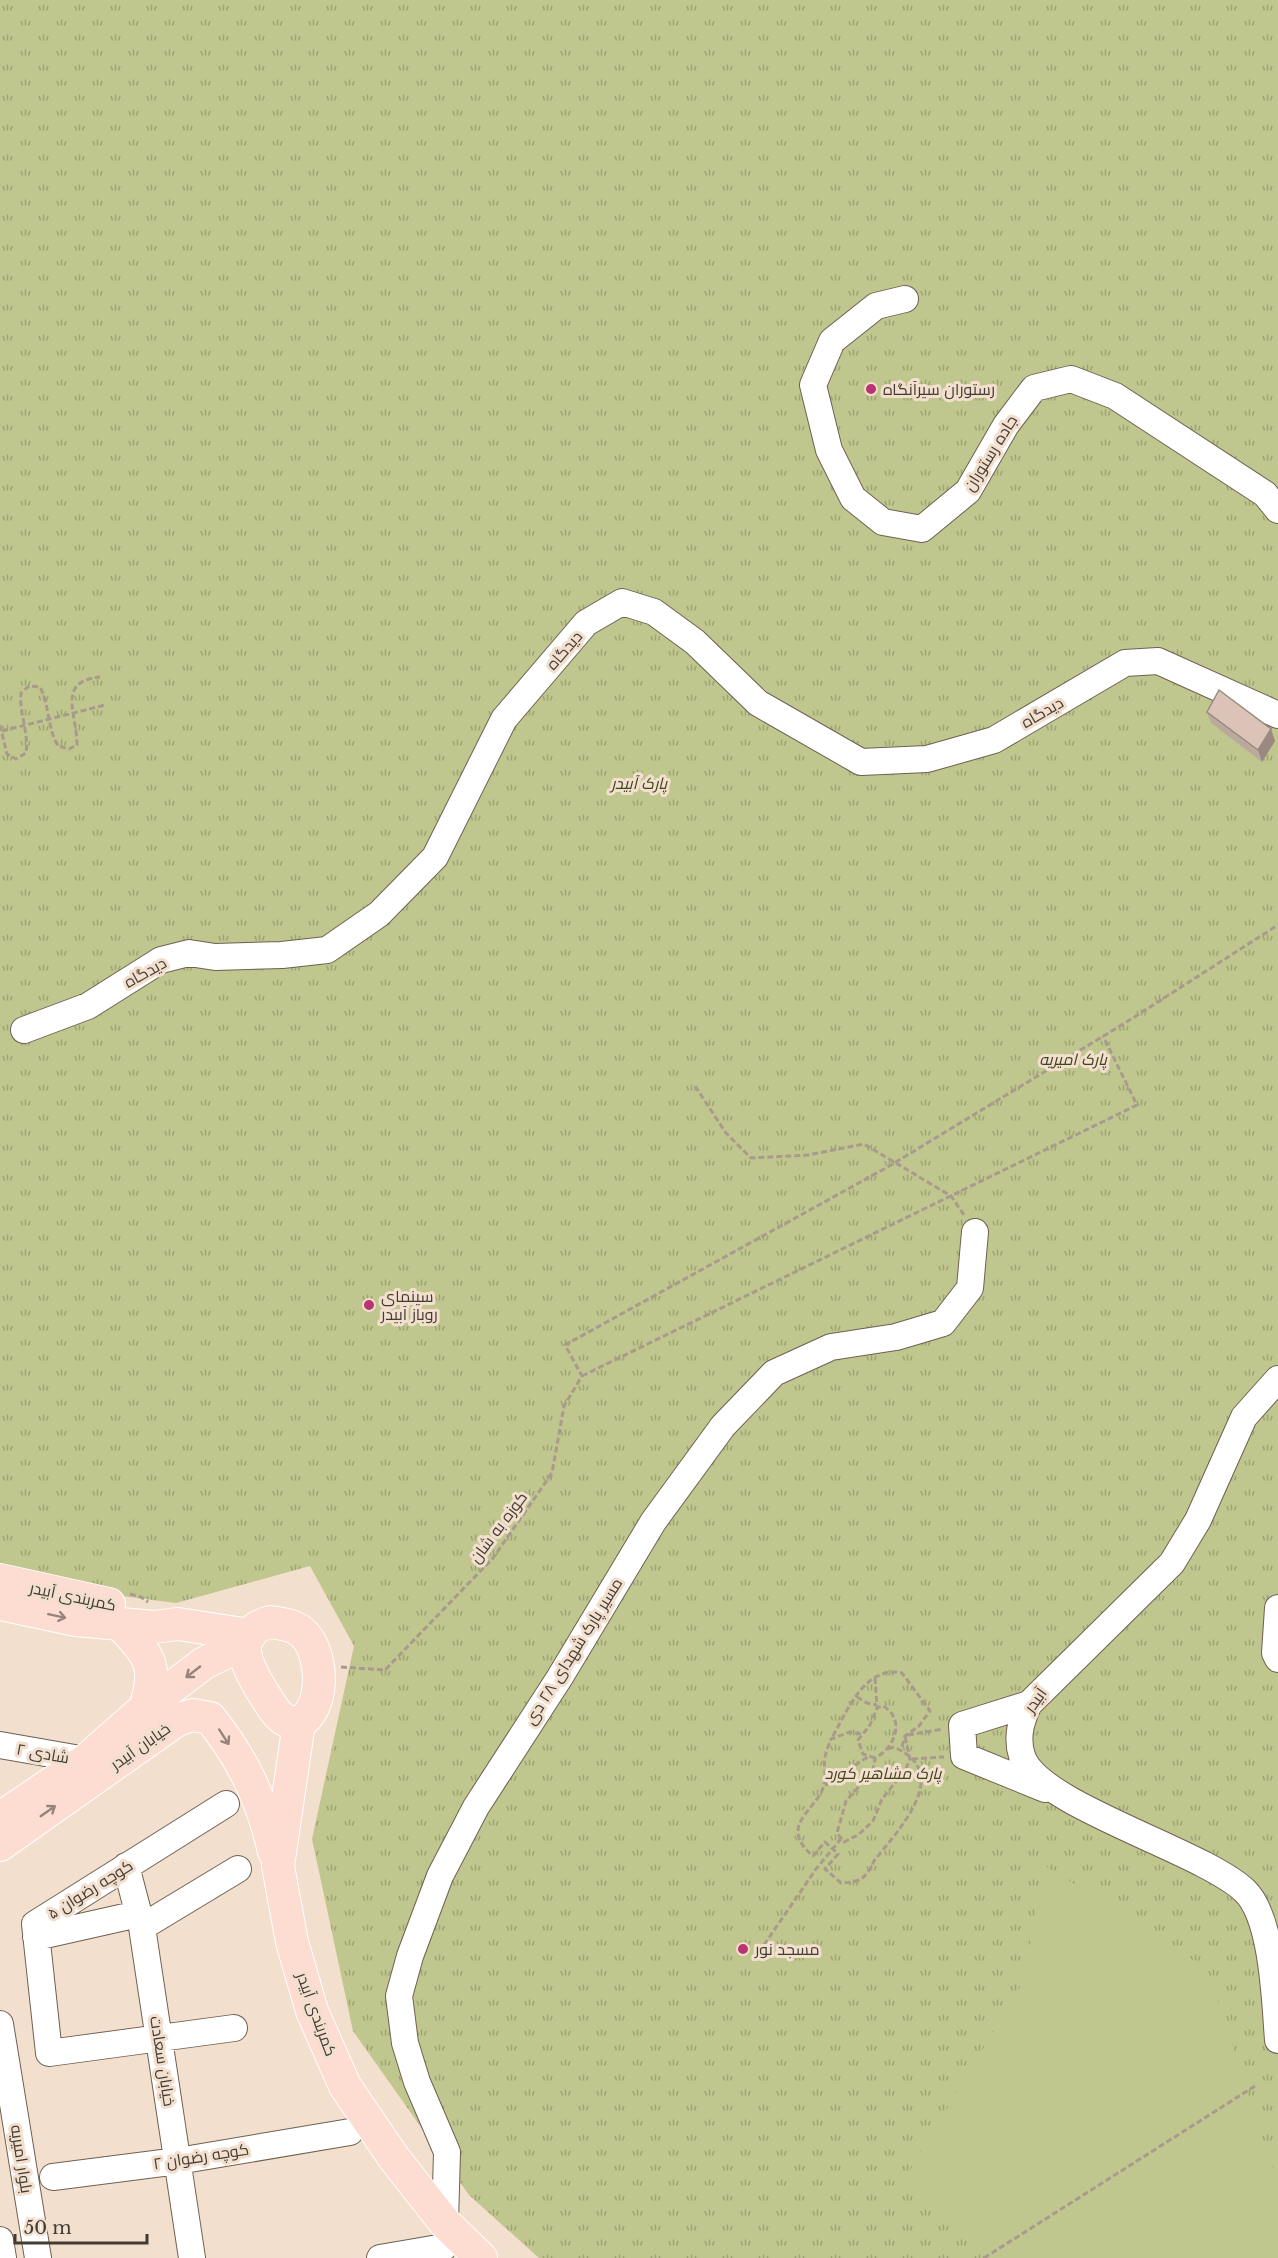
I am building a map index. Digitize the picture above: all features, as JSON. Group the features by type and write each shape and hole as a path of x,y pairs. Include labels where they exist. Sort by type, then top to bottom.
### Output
{"main road":[{"name":"کمربندی آبیدر","path":"0,1580 164,1614 178,1624"},
{"name":"کمربندی آبیدر","path":"0,1604 76,1620 154,1628 178,1624 247,1639"},
{"path":"270,1622 295,1627 305,1635 317,1666 315,1706 310,1717 299,1723 284,1720 269,1703 246,1662 247,1639 260,1625 270,1622"},
{"path":"120,1624 144,1649 149,1662 153,1684 145,1708"},
{"name":"خیابان آبیدر","path":"0,1818 86,1760 145,1708 204,1663 247,1639"},
{"name":"خیابان آبیدر","path":"0,1845 177,1720 193,1715 210,1718 248,1773 262,1805 278,1866"},
{"name":"کمربندی آبیدر","path":"299,1723 278,1866 292,1942 312,2011 345,2086 444,2235 481,2258"}],"street":[{"name":"جاده رستوران","path":"905,299 876,306 832,341 813,385 829,450 853,498 883,522 922,529 968,492 1006,425 1034,388 1071,379 1115,396 1264,494 1278,510"},
{"name":"دیدگاه","path":"24,1030 88,1006 161,960 189,953 216,957 282,955 327,950 379,914 435,857 504,719 586,624 622,602 654,612 695,642 758,703 861,762 927,759 994,740 1125,663 1158,661 1278,715"},
{"name":"مسیر پارک شهدای ۲۸ دی","path":"444,2235 447,2152 414,2072 405,2043 399,1996 410,1956 440,1876 476,1807 560,1677 653,1522 723,1426 774,1373 831,1347 896,1336 944,1323 970,1288 975,1232"},
{"name":"آبیدر","path":"1278,1379 1244,1417 1198,1520 1172,1563 1029,1704 1020,1723 1022,1758 1056,1793 1220,1874 1246,1892 1258,1915 1269,1947 1278,2040"},
{"path":"1278,1608 1275,1653 1278,1659"},
{"path":"1029,1704 962,1725 964,1756 1056,1793"},
{"name":"شادی ۲","path":"0,1745 86,1760"},
{"name":"کوچه رضوان ۵","path":"160,2040 50,2053 35,1924 226,1804"},
{"name":"خیابان سعادت","path":"126,1866 140,1921 192,2258"},
{"path":"36,1937 140,1921 238,1869"},
{"name":"بلوار امیریه","path":"0,2024 38,2258"},
{"path":"160,2040 234,2028"},
{"name":"کوچه رضوان ۲","path":"53,2177 178,2161 350,2132"},
{"path":"380,2258 444,2235"},
{"path":"0,2240 3,2258"}],"path":[{"path":"0,725 7,754 16,759 26,753 28,742 21,693 29,686 40,687 46,698 48,720 58,746 69,749 77,745 75,713 70,694 75,686 84,679 100,678"},
{"path":"0,732 105,705"},
{"path":"1103,1036 1137,1106 582,1376 565,1346 896,1162 1103,1036 1278,925"},
{"path":"695,1086 726,1134 751,1158 808,1155 864,1144 951,1196 975,1232"},
{"name":"کوزه به شان","path":"317,1666 385,1670 493,1558 552,1473 564,1406 582,1376"},
{"path":"825,1785 825,1756 831,1739 856,1696 875,1676 902,1673 930,1711 919,1726 905,1736 901,1750"},
{"path":"868,1757 858,1747 861,1734 870,1725 877,1706 878,1696 874,1689 875,1676"},
{"path":"856,1696 867,1703 883,1706 889,1710 895,1721 893,1742 876,1758 868,1778 846,1801 837,1833 841,1839 848,1842 873,1821 882,1799 906,1768 910,1759 905,1736"},
{"path":"905,1736 962,1725"},
{"path":"831,1739 850,1732 861,1734"},
{"path":"876,1758 868,1757 852,1766 839,1779 825,1785 803,1814 799,1838 802,1847 813,1856 825,1842 833,1849 838,1854 825,1869 841,1883 858,1880 870,1872 874,1861 920,1796 921,1771 917,1763 901,1750 894,1747 888,1749"},
{"path":"910,1759 964,1756"},
{"path":"764,1945 841,1839"},
{"path":"984,2258 1255,2086"}],"green space":[{"name":"پارک آبیدر","path":"0,0 1278,0 1278,2258 539,2258 469,2195 353,2031 312,1839 354,1646 310,1566 176,1603 22,1583 0,1566"},
{"path":"1044,1865 1207,1969 1278,2185 1278,2258 992,2258 977,2235 931,2203 904,2180 1023,1982"}],"building":[{"path":"1219,690 1271,729 1258,750 1207,712"}],"place":[{"name":"رستوران سیرآنگاه","path":"871,389"},
{"name":"سینمای روباز آبیدر","path":"369,1305"},
{"name":"مسجد نور","path":"743,1949"}],"park label":[{"name":"پارک امیریه","path":"1073,1059"},
{"name":"پارک مشاهیر کورد","path":"883,1773"}]}
